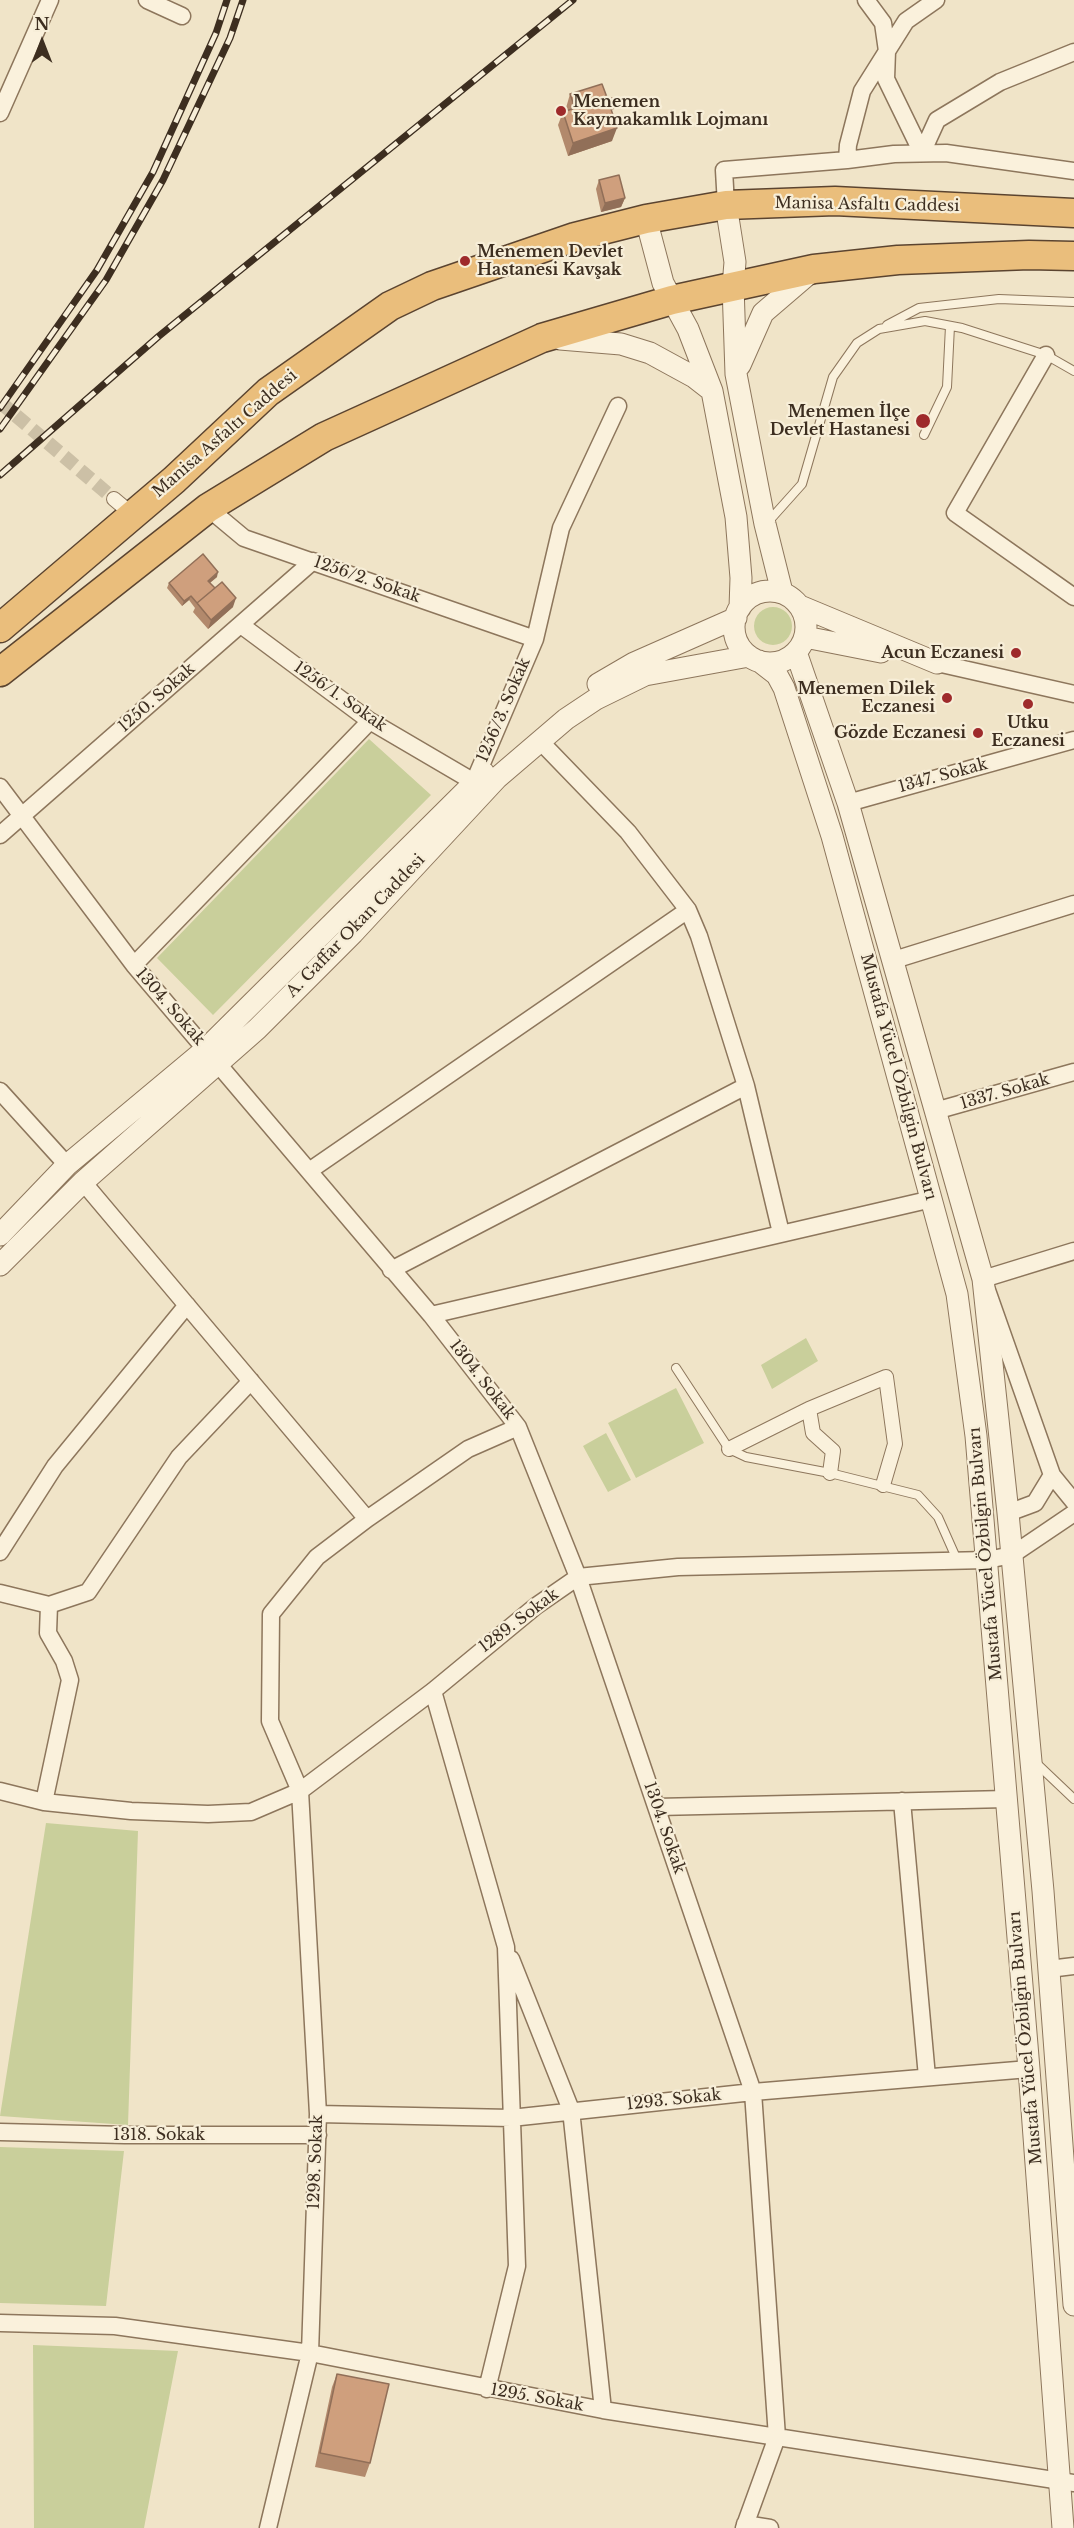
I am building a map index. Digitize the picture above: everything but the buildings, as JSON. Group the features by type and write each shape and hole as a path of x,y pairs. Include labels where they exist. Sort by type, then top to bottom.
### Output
{"highway":[{"name":"Manisa Asfaltı Caddesi","path":"0,628 123,507 268,392 390,306 432,286 575,237 646,219 726,205 835,201 1074,213"},
{"path":"0,672 208,508 324,437 542,338 672,300 814,269 898,260 1029,255 1074,256"}],"street":[{"path":"0,113 50,0"},
{"path":"147,0 183,16"},
{"path":"866,0 883,23 887,51 886,79 922,153"},
{"path":"847,160 848,145 862,91 906,21 936,0"},
{"path":"922,153 938,120 1000,82 1074,52"},
{"path":"937,663 800,606 782,592 765,524 736,374 733,286 735,262 726,205 724,170 922,153 946,153 1074,171"},
{"path":"646,219 663,283 688,329 712,391 736,517 741,578 736,639 754,658 779,662 801,645 806,621 800,606"},
{"path":"736,374 763,313 814,269"},
{"path":"542,338 586,339 621,344 650,353 694,377 712,391"},
{"path":"1046,355 955,513 1074,597"},
{"name":"1256/3. Sokak","path":"474,782 535,639 561,528 618,406"},
{"name":"1256/2. Sokak","path":"208,508 244,538 535,639"},
{"name":"1250. Sokak","path":"0,835 21,814 241,626 313,561"},
{"path":"738,613 758,593 782,592"},
{"name":"A. Gaffar Okan Caddesi","path":"0,1234 67,1165 213,1057 474,782 579,695 634,663 738,613"},
{"name":"1256/1. Sokak","path":"241,626 370,721 474,782"},
{"path":"801,645 937,663 1074,694"},
{"name":"Mustafa Yücel Özbilgin Bulvarı","path":"801,645 894,960 983,1279 1012,1555 1071,2228 1074,2305"},
{"name":"A. Gaffar Okan Caddesi","path":"0,1265 213,1057 353,933 496,778 540,741 596,699 645,675 754,658"},
{"name":"Mustafa Yücel Özbilgin Bulvarı","path":"754,658 777,675 784,688 828,824 957,1293 976,1436 1029,2069 1067,2482 1063,2528"},
{"path":"134,965 370,721"},
{"name":"1347. Sokak","path":"848,803 1074,740"},
{"path":"540,741 628,832 688,910 699,936 746,1086 782,1233"},
{"name":"1304. Sokak","path":"0,787 134,965 431,1315 518,1427 578,1576 753,2092 777,2437"},
{"path":"894,960 1074,904"},
{"path":"309,1171 688,910"},
{"name":"1337. Sokak","path":"935,1111 1074,1072"},
{"path":"391,1270 746,1086"},
{"path":"0,1091 67,1165"},
{"path":"83,1182 367,1519"},
{"path":"431,1315 932,1199"},
{"path":"1074,1251 983,1279 1052,1475 1074,1503"},
{"path":"0,1552 55,1466 188,1305"},
{"path":"729,1449 809,1409 886,1377 895,1444 883,1485"},
{"path":"0,1593 49,1605 88,1592 178,1456 251,1381"},
{"path":"809,1409 813,1433 833,1451 830,1473"},
{"path":"300,1791 270,1721 271,1614 317,1557 367,1519 468,1449 518,1427"},
{"path":"1008,1513 1035,1503 1052,1475"},
{"path":"578,1576 678,1567 987,1560 1012,1555 1074,1513"},
{"name":"1289. Sokak","path":"0,1791 44,1802 131,1811 219,1814 250,1812 300,1791 433,1691 486,1645 578,1576"},
{"path":"44,1802 70,1680 64,1661 48,1633 49,1605"},
{"path":"433,1691 506,1947 571,2110 603,2410"},
{"name":"1298. Sokak","path":"273,2527 310,2353 318,2135 300,1791"},
{"path":"657,1807 1006,1799"},
{"path":"902,1801 927,2078"},
{"path":"487,2389 517,2266 506,1947"},
{"path":"1048,1969 1074,1966"},
{"name":"1293. Sokak","path":"318,2114 512,2118 753,2092 1029,2069"},
{"name":"1318. Sokak","path":"0,2132 125,2135 318,2135"},
{"name":"1295. Sokak","path":"0,2323 115,2326 310,2353 603,2410 1067,2482"},
{"path":"770,2528 744,2526 777,2437"}],"lane":[{"path":"765,524 802,484 833,377 856,343 919,308 999,299 1074,302"},
{"path":"879,329 925,321 950,326 1046,355 1074,371"},
{"path":"924,435 947,387 950,326"},
{"path":"676,1368 729,1449 746,1456 883,1485 918,1495 938,1517 959,1562"},
{"path":"1030,1758 1074,1799"}],"green space":[{"path":"773,607 786,613 792,626 786,639 773,645 760,639 754,626 760,613"},
{"path":"369,739 431,795 213,1015 157,958"},
{"path":"806,1338 818,1361 772,1389 761,1365"},
{"path":"676,1388 704,1443 636,1478 608,1423"},
{"path":"606,1433 631,1480 608,1492 583,1446"},
{"path":"46,1823 138,1831 128,2125 0,2116"},
{"path":"0,2147 124,2151 106,2306 0,2303"},
{"path":"33,2345 178,2351 144,2528 34,2528"}],"tunnel":[{"path":"0,402 114,499"}],"railway":[{"path":"0,408 97,270 153,172 216,33 227,0"},
{"path":"0,429 106,280 163,180 230,38 243,0"},
{"path":"0,475 159,336 573,0"}],"place":[{"name":"Menemen Kaymakamlık Lojmanı","path":"561,111"},
{"name":"Menemen Devlet Hastanesi Kavşak","path":"465,261"},
{"name":"Menemen İlçe Devlet Hastanesi","path":"923,421"},
{"name":"Acun Eczanesi","path":"1016,653"},
{"name":"Menemen Dilek Eczanesi","path":"947,698"},
{"name":"Utku Eczanesi","path":"1028,704"},
{"name":"Gözde Eczanesi","path":"978,733"}]}
